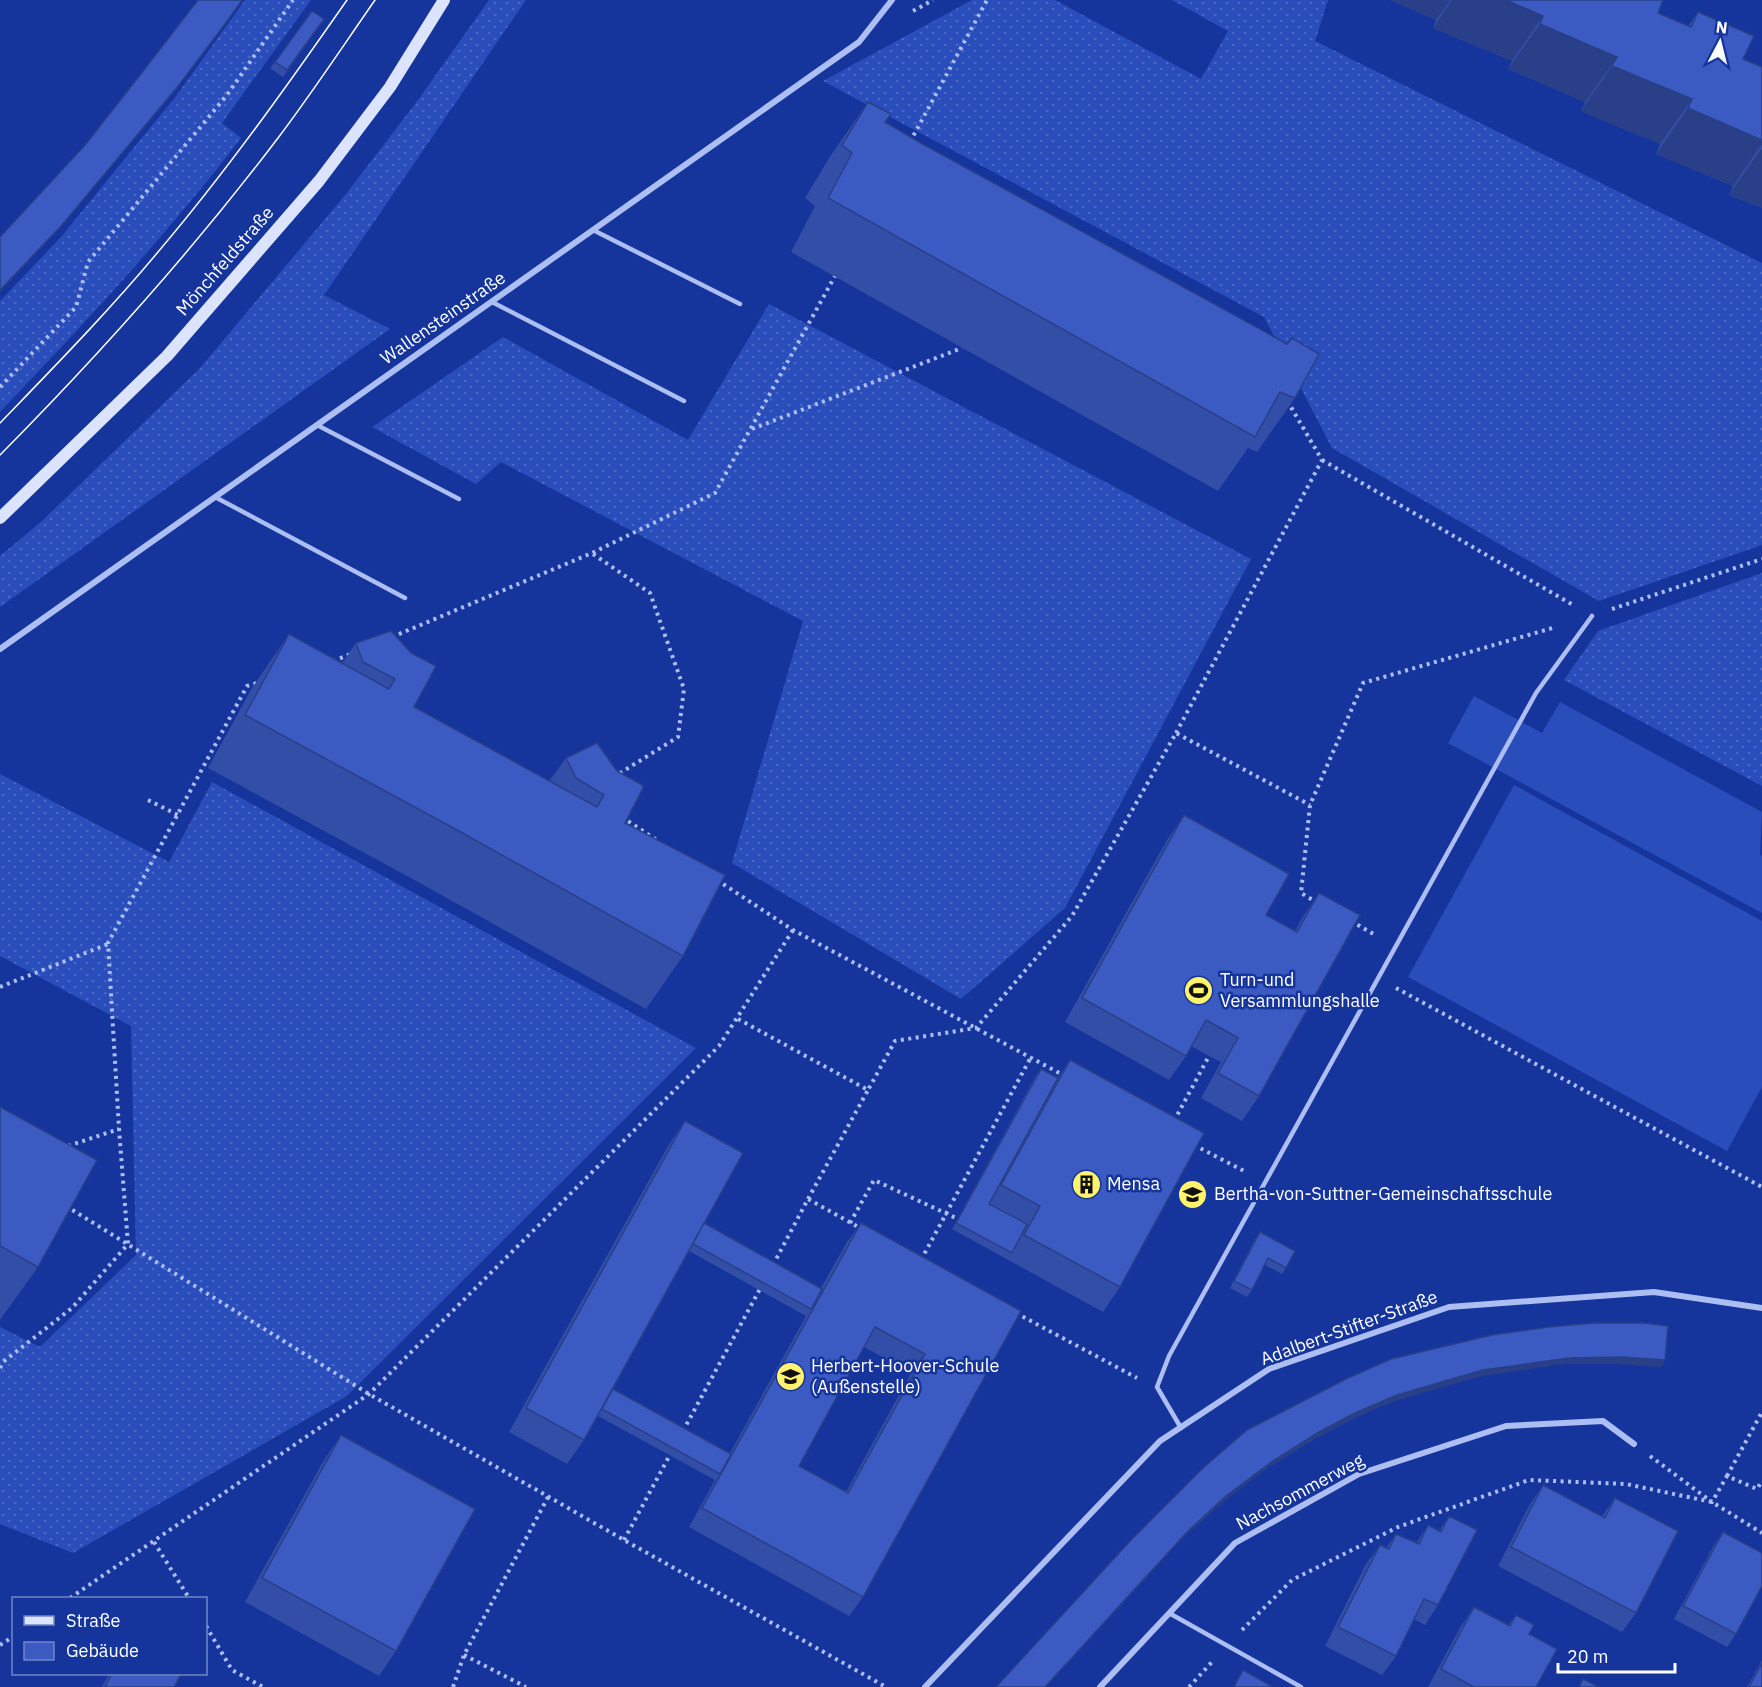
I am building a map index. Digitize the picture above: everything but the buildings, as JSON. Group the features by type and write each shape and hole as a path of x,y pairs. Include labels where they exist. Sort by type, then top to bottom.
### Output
{"main road":[{"name":"Mönchfeldstraße","path":"0,518 166,356 319,181 390,87 444,0"}],"street":[{"name":"Wallensteinstraße","path":"0,649 859,42 892,0"},
{"name":"Adalbert-Stifter-Straße","path":"925,1687 1160,1441 1269,1369 1449,1307 1654,1293 1762,1308"},
{"name":"Nachsommerweg","path":"1100,1687 1235,1543 1359,1474 1506,1426 1603,1421 1634,1444"}],"lane":[{"path":"593,230 740,304"},
{"path":"492,302 684,401"},
{"path":"317,425 459,499"},
{"path":"215,497 405,598"},
{"path":"1181,1428 1157,1387 1169,1356 1536,693 1592,616"},
{"path":"1169,1613 1301,1687"}],"path":[{"path":"0,387 76,307 88,262 227,95 293,0"},
{"path":"905,152 987,0"},
{"path":"390,638 592,553 715,493 835,276"},
{"path":"751,429 962,348"},
{"path":"1287,401 1322,460 1592,616"},
{"path":"769,1271 895,1041 976,1028 1072,916 1176,733 1322,460"},
{"path":"592,553 650,592 684,689 678,737 608,781"},
{"path":"1320,904 1301,893 1310,805 1363,683 1592,616 1762,559"},
{"path":"325,663 358,651"},
{"path":"0,1368 3,1362 72,1308 128,1244 118,1129 108,944 248,686 259,683"},
{"path":"1176,733 1310,805"},
{"path":"148,800 178,815"},
{"path":"617,813 666,845"},
{"path":"715,878 793,930 1073,1080"},
{"path":"1348,920 1396,946"},
{"path":"73,1597 369,1394 719,1046 793,930"},
{"path":"0,987 108,944"},
{"path":"1378,978 1762,1187"},
{"path":"738,1019 868,1090"},
{"path":"1173,1122 1209,1056"},
{"path":"930,1267 920,1261 1031,1058"},
{"path":"66,1147 118,1129"},
{"path":"1188,1141 1265,1183"},
{"path":"850,1222 874,1180 958,1219"},
{"path":"808,1199 870,1234"},
{"path":"61,1203 369,1394 886,1687"},
{"path":"680,1437 764,1282"},
{"path":"1010,1310 1121,1371 1157,1387"},
{"path":"1712,1502 1762,1412"},
{"path":"1634,1444 1712,1502 1762,1533"},
{"path":"624,1540 674,1447"},
{"path":"1727,1476 1757,1489 1762,1481"},
{"path":"1190,1687 1227,1645 1292,1580 1398,1527 1529,1480 1626,1484 1712,1502"},
{"path":"453,1687 464,1655 548,1497"},
{"path":"154,1542 188,1597"},
{"path":"207,1628 232,1670 263,1687"},
{"path":"464,1655 526,1687"}],"shaded area":[{"path":"245,0 311,0 222,123 241,138 124,278 0,412 0,301 61,237 176,96"},
{"path":"489,0 526,0 324,295 390,329 0,607 0,556 42,521 200,368 346,194 415,104"},
{"path":"972,0 1055,0 1201,79 1228,31 1172,0 1328,0 1315,41 1762,263 1762,545 1599,601 1332,448 1264,317 823,81"},
{"path":"769,304 1251,559 1065,908 961,999 732,863 803,621 501,462 476,484 372,427 503,337 688,440"},
{"path":"1762,573 1762,786 1564,680 1598,631"},
{"path":"1474,696 1542,733 1560,702 1762,812 1760,855 1762,856 1762,913 1448,743"},
{"path":"0,774 169,862 212,782 696,1048 347,1396 73,1553 0,1524 0,1327 40,1347 136,1255 131,1026 0,956"},
{"path":"1514,785 1762,921 1762,1087 1727,1151 1408,977"}],"tram line":[{"path":"0,423 100,318 183,222 256,128 347,0"},
{"path":"0,455 109,340 213,221 291,121 375,0"}],"place":[{"name":"Turn-und Versammlungshalle","path":"1199,990"},
{"name":"Mensa","path":"1086,1184"},
{"name":"Bertha-von-Suttner-Gemeinschaftsschule","path":"1193,1194"},
{"name":"Herbert-Hoover-Schule (Außenstelle)","path":"790,1376"}]}
